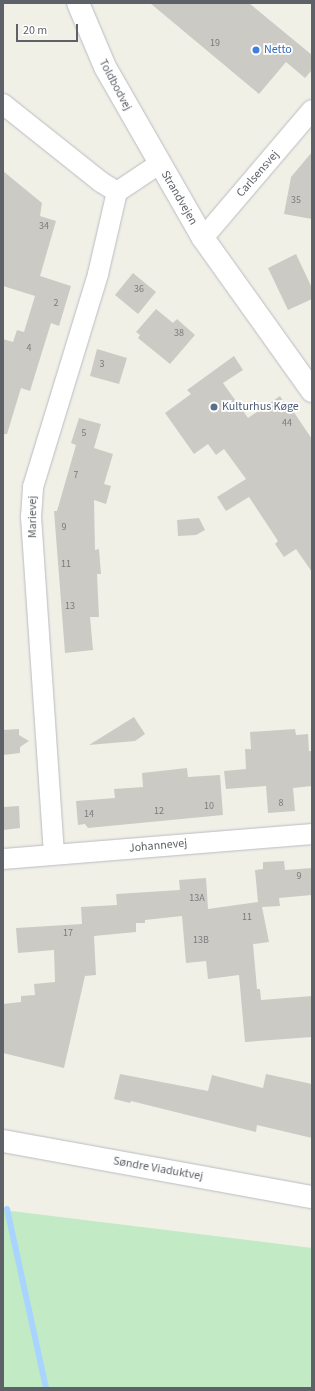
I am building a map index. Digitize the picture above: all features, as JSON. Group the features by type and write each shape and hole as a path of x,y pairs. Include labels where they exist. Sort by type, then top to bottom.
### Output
{"street":[{"name":"Toldbodvej","path":"78,3 105,67 159,164"},
{"path":"3,104 101,182 118,192"},
{"name":"Carlsensvej","path":"203,238 312,110"},
{"name":"Strandvejen","path":"118,192 159,164 203,238 312,391"},
{"name":"Marievej","path":"54,854 31,517 33,487 98,274 118,192"},
{"name":"Johannevej","path":"3,859 312,834"},
{"name":"Søndre Viaduktvej","path":"3,1141 312,1197"}],"green space":[{"path":"3,1210 312,1248 312,1388 3,1388"}],"building":[{"name":"Netto","path":"150,3 249,3 312,55 312,70 305,78 286,62 259,94"},
{"path":"312,152 312,219 284,214 291,177"},
{"path":"3,171 42,203 40,216 56,221 40,276 71,286 59,326 51,323 30,391 21,388 7,434 3,434 3,339 13,342 17,330 24,332 35,296 3,286"},
{"path":"296,254 312,288 312,299 288,310 268,268"},
{"path":"133,273 156,292 138,314 115,295"},
{"path":"156,309 173,323 177,319 195,335 170,364 138,338 140,335 136,332"},
{"path":"97,349 127,358 119,384 90,376"},
{"path":"234,356 243,370 223,383 248,418 280,396 288,409 291,408 312,439 312,572 296,549 284,557 275,544 278,541 249,497 226,511 217,497 246,479 224,449 216,455 208,444 194,454 165,413 191,394 187,390"},
{"path":"79,418 101,424 94,448 113,454 104,484 111,486 106,504 94,500 95,550 99,549 101,574 97,574 99,617 90,617 93,650 65,653 54,511 57,511 76,445 71,443"},
{"path":"199,518 205,530 196,535 178,536 177,520"},
{"path":"134,717 145,734 135,741 89,745"},
{"path":"19,729 19,735 29,741 20,747 20,753 3,755 3,730"},
{"path":"295,729 296,735 308,734 309,751 312,751 312,786 293,788 295,811 268,813 266,786 226,789 224,771 246,769 245,749 251,749 250,732"},
{"path":"187,768 188,777 220,775 223,815 88,828 85,824 78,825 76,801 115,798 114,789 143,787 142,773"},
{"path":"19,806 20,828 3,830 3,807"},
{"path":"284,861 285,870 312,868 312,895 279,898 280,906 262,907 269,942 253,944 257,989 260,989 261,1000 312,996 312,1037 245,1042 239,975 208,979 206,961 186,963 182,916 145,920 145,923 136,923 136,932 94,936 96,975 85,976 64,1068 3,1053 3,1004 21,1002 21,996 35,995 34,984 55,982 54,950 18,953 16,928 82,924 81,907 117,905 116,894 180,890 179,880 206,878 208,909 258,902 255,870 263,869 263,862"},
{"path":"120,1074 208,1091 212,1075 263,1088 266,1074 312,1084 312,1138 257,1125 256,1132 131,1101 130,1103 114,1099"}],"waterway":[{"path":"7,1209 46,1388"}],"place":[{"name":"Netto","path":"256,50"},
{"name":"Kulturhus Køge","path":"214,407"}]}
